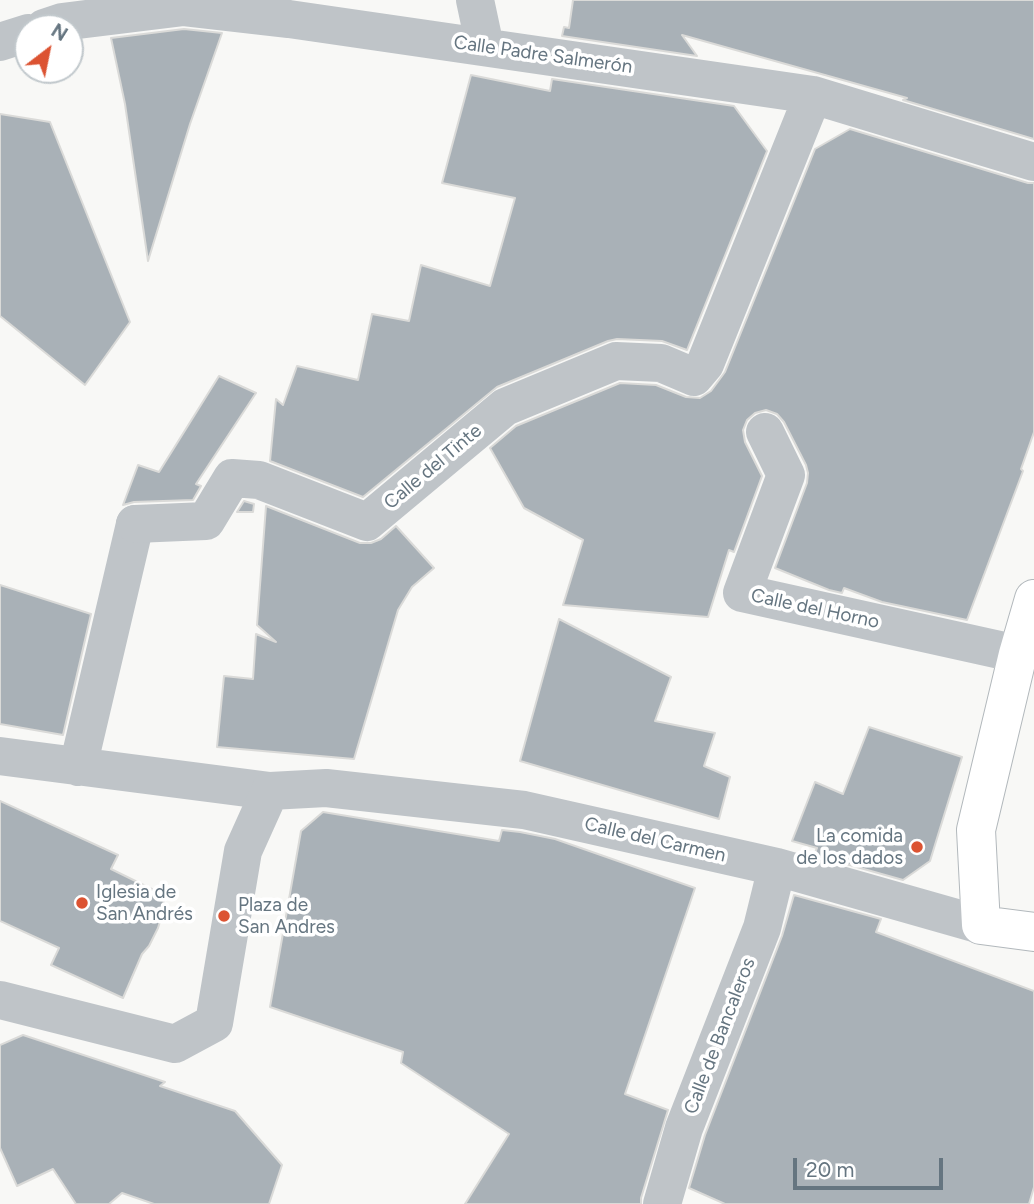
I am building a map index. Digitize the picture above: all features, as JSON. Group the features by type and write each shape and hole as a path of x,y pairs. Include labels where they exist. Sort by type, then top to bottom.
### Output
{"main road":[{"path":"981,925 976,830 1018,654 1034,599"},
{"name":"Calle del Carmen","path":"981,925 1034,932"}],"street":[{"path":"475,0 485,47"},
{"name":"Calle Padre Salmerón","path":"84,19 184,7 289,19 813,95 1034,162"},
{"name":"Calle del Tinte","path":"78,767 135,524 206,521 232,478 260,480 367,522 505,407 616,361 661,362 694,377 705,364 813,95"},
{"name":"Calle del Horno","path":"765,432 786,475 741,593 1018,654"},
{"path":"0,756 270,791 243,850 214,1023 175,1044 0,1000"},
{"name":"Calle del Carmen","path":"270,791 326,788 524,810 778,867 981,925"},
{"name":"Calle de Bancaleros","path":"662,1204 684,1128 762,928 778,867"}],"building":[{"path":"573,0 1034,0 1034,139 903,100 907,98 682,35 697,56 562,36 564,27 569,28"},
{"path":"184,29 222,33 190,124 148,261 125,104 111,38"},
{"path":"471,75 550,91 552,79 734,106 767,151 687,350 662,341 617,339 497,387 363,497 270,461 276,399 283,405 297,366 358,380 372,314 409,321 421,265 490,286 515,198 442,183"},
{"path":"0,114 50,122 130,322 85,385 0,316"},
{"path":"850,129 1034,183 1034,432 1021,469 1023,471 967,620 882,602 844,588 842,593 829,590 775,568 807,483 808,473 784,422 777,414 766,410 755,413 747,420 743,430 745,442 762,476 734,552 729,550 708,617 563,605 583,540 524,508 490,448 516,426 620,383 656,385 686,397 700,398 711,391 725,372 815,149"},
{"path":"219,376 256,393 196,484 201,486 193,500 134,502 123,505 138,465 159,472"},
{"path":"244,501 254,504 253,512 237,512"},
{"path":"266,506 360,543 381,539 396,526 434,568 412,587 398,610 354,759 217,747 224,676 253,679 256,634 276,642 257,625"},
{"path":"0,585 91,614 63,735 0,724"},
{"path":"559,619 671,677 655,721 715,733 704,766 730,777 719,819 520,761"},
{"path":"869,727 962,757 930,861 903,880 814,855 817,848 792,841 815,782 843,794"},
{"name":"Iglesia de San Andrés","path":"0,801 118,855 111,869 164,895 158,928 142,954 123,998 51,965 59,948 0,921"},
{"path":"323,812 499,841 502,830 555,839 695,888 625,1094 668,1110 641,1204 465,1204 509,1134 401,1063 403,1052 270,1007 301,831"},
{"path":"794,895 881,919 876,932 1034,991 1034,1187 1029,1204 725,1204 689,1188 705,1135 782,936"},
{"path":"23,1035 165,1082 160,1086 235,1111 282,1165 269,1204 154,1204 122,1193 109,1204 76,1204 53,1169 17,1186 0,1148 0,1045"}],"place":[{"name":"La comida de los dados","path":"917,847"},
{"name":"Iglesia de San Andrés","path":"82,903"},
{"name":"Plaza de San Andres","path":"224,916"}]}
